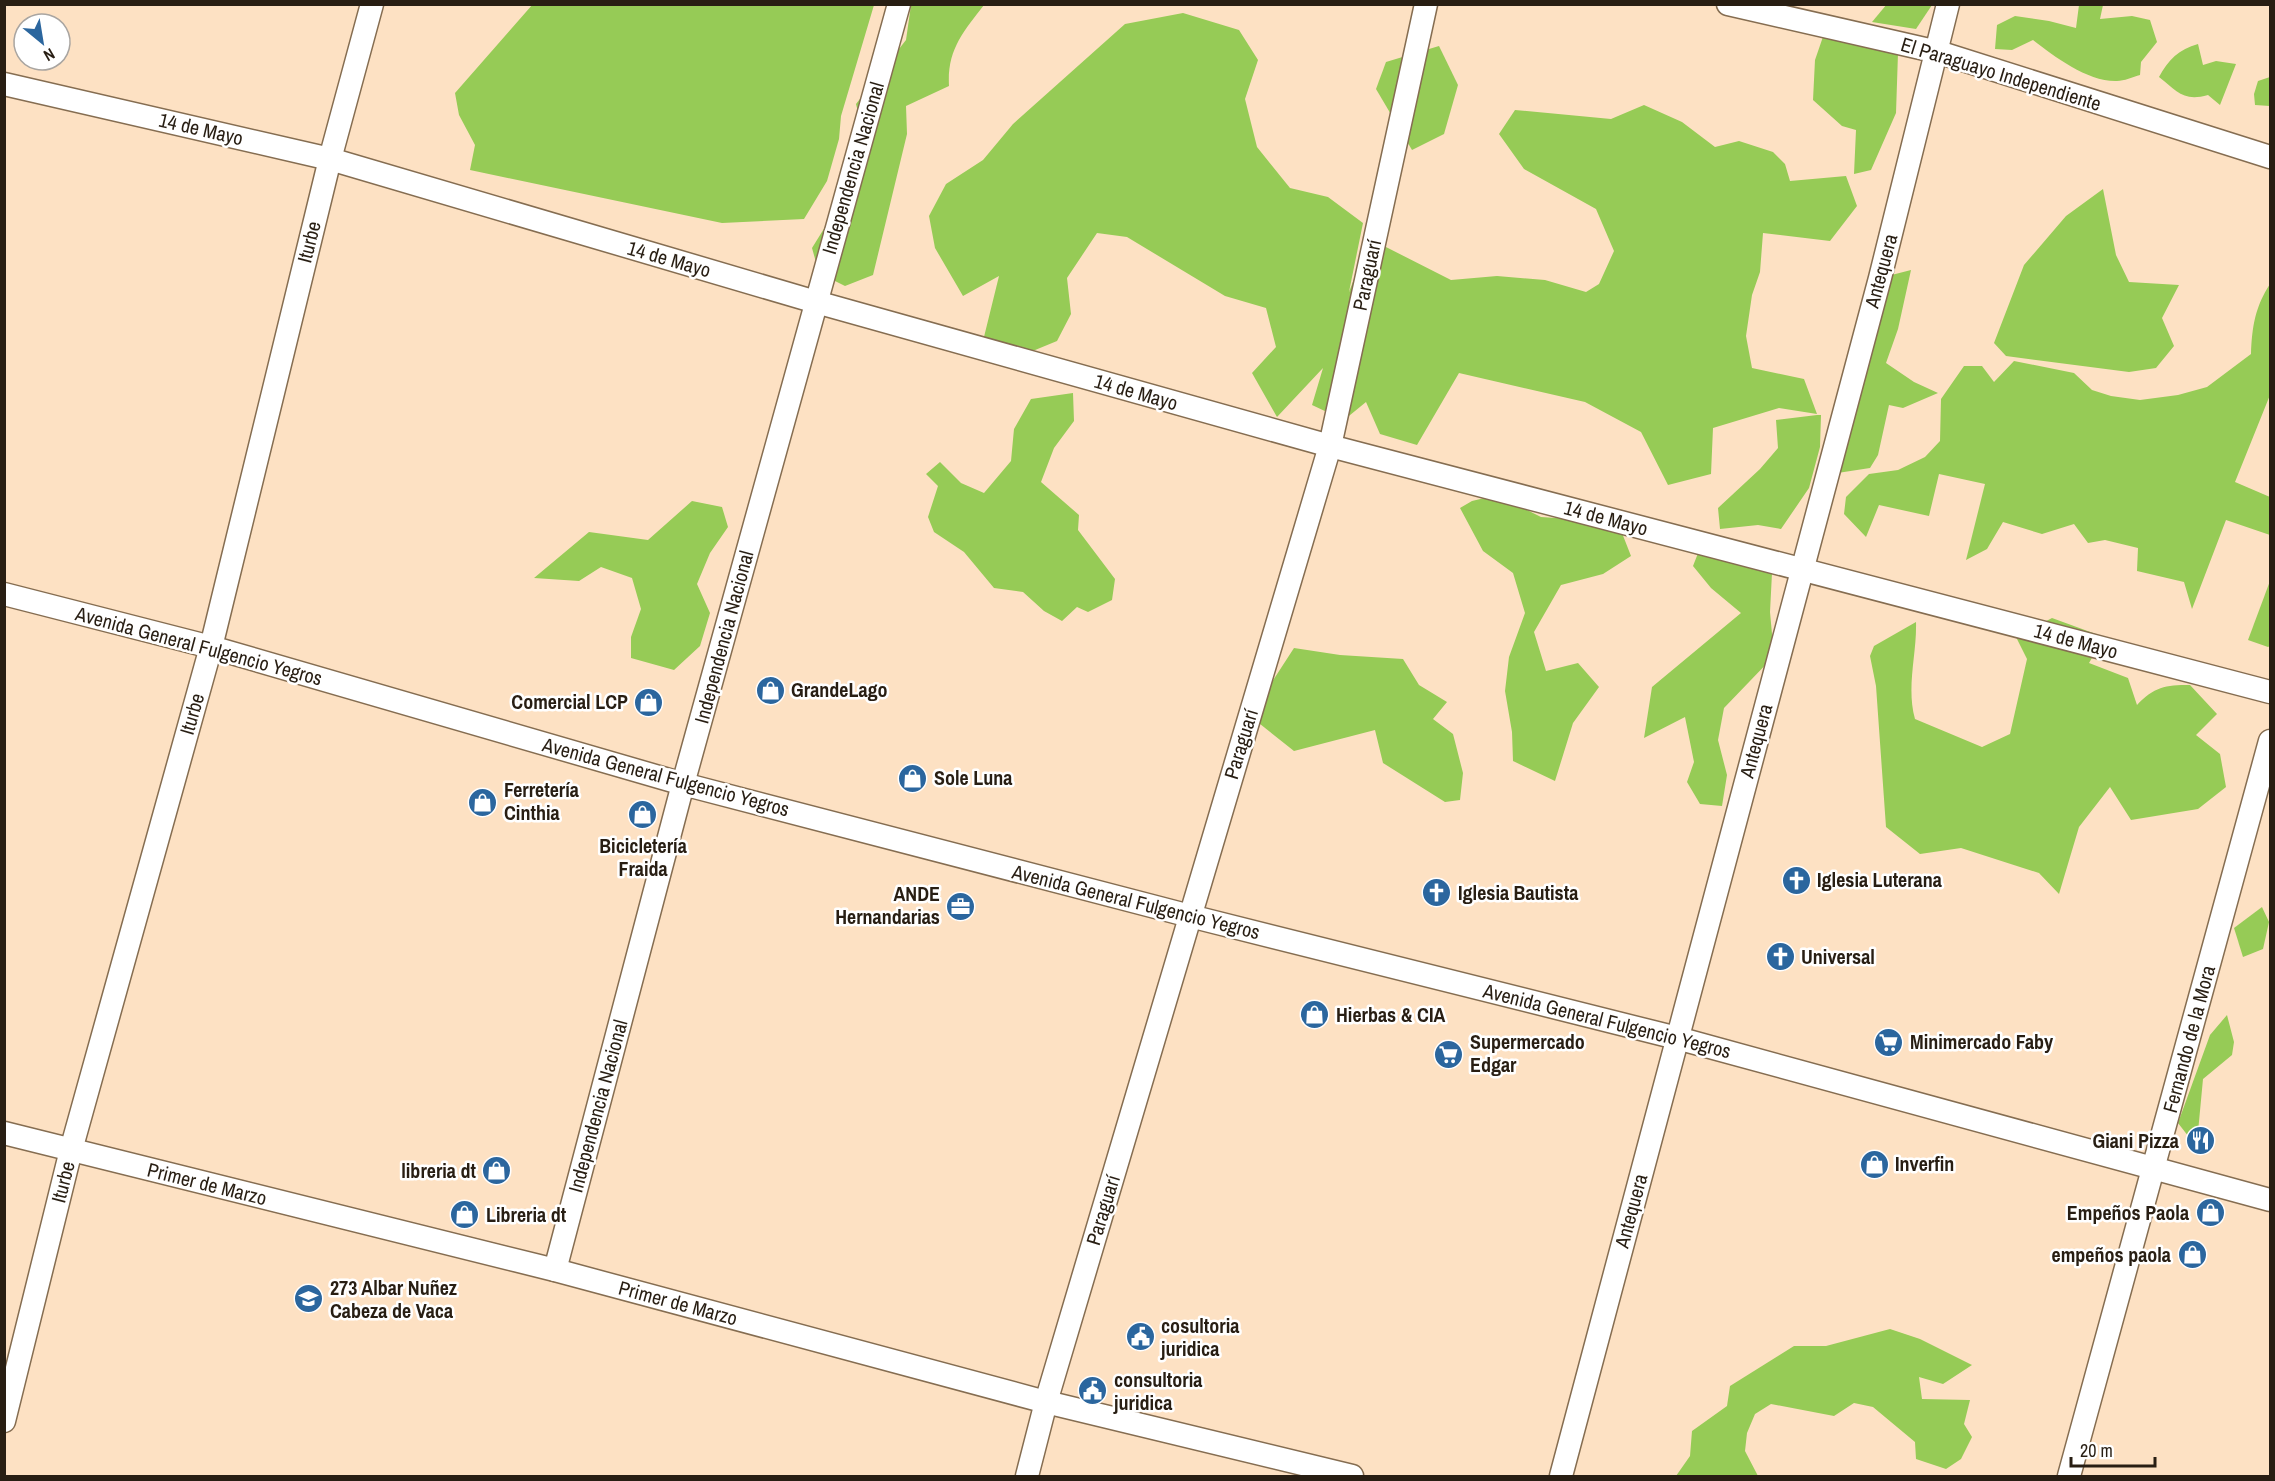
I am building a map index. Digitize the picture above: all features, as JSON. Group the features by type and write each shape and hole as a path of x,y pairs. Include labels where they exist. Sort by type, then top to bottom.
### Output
{"street":[{"name":"Iturbe","path":"4,1421 70,1150 211,647 330,159 372,4"},
{"name":"Independencia Nacional","path":"555,1270 683,784 899,4"},
{"name":"Paraguarí","path":"1027,1476 1046,1402 1330,446 1426,4"},
{"name":"El Paraguayo Independiente","path":"1728,4 1938,52 2271,157"},
{"name":"Antequera","path":"1561,1476 1938,52 1948,4"},
{"name":"14 de Mayo","path":"4,84 330,159 816,302 1330,446 2271,692"},
{"name":"Avenida General Fulgencio Yegros","path":"4,594 211,647 683,784 1190,916 1677,1038 2271,1200"},
{"name":"Fernando de la Mora","path":"2069,1476 2271,741"},
{"name":"Primer de Marzo","path":"4,1133 555,1270 1046,1402 1352,1476"}],"green space":[{"path":"533,4 874,5 841,116 839,139 827,181 804,219 722,223 470,170 475,145 459,115 455,93"},
{"path":"1887,4 1932,5 1916,29 1872,22"},
{"path":"911,5 984,5 958,42 951,62 949,86 906,106 907,134 873,275 845,286 819,273 812,248 869,156 856,104 906,40"},
{"path":"2079,5 2103,5 2100,19 2132,16 2150,20 2157,42 2141,62 2140,75 2117,81 2095,77 2072,67 2033,40 2012,50 1995,49 1997,25 2015,16 2076,28"},
{"path":"1183,13 1239,30 1258,60 1245,99 1257,147 1290,188 1328,197 1363,223 1349,292 1354,279 1382,245 1451,280 1497,276 1545,280 1586,292 1599,284 1614,251 1596,209 1524,169 1499,134 1515,110 1611,119 1644,105 1682,122 1715,147 1739,141 1773,152 1785,164 1790,181 1846,176 1857,206 1830,241 1763,233 1760,272 1752,295 1746,336 1752,368 1804,379 1817,414 1779,408 1713,428 1711,474 1668,485 1641,432 1585,402 1459,373 1417,445 1380,434 1366,402 1344,420 1312,405 1323,368 1277,417 1252,373 1276,347 1266,308 1225,296 1127,237 1097,233 1067,278 1071,314 1057,341 1023,355 983,341 999,276 963,296 935,248 929,216 946,184 983,160 1013,124 1125,24"},
{"path":"1826,28 1898,53 1896,113 1871,170 1854,174 1856,130 1842,126 1813,100 1815,60"},
{"path":"2198,44 2203,65 2216,61 2236,64 2220,105 2208,95 2192,97 2181,94 2159,77 2175,56"},
{"path":"1439,46 1458,85 1444,134 1412,150 1376,89 1386,62"},
{"path":"2270,77 2270,106 2255,105 2254,94 2258,81"},
{"path":"2103,189 2116,255 2129,282 2179,285 2162,318 2174,346 2156,368 2129,372 2006,356 1994,343 2024,265 2066,216"},
{"path":"1911,270 1898,329 1886,363 1914,382 1938,393 1903,408 1889,405 1878,455 1870,468 1831,474 1880,278"},
{"path":"2270,284 2270,395 2235,482 2270,497 2270,535 2226,520 2192,609 2184,582 2137,571 2138,548 2105,540 2088,543 2074,524 2042,534 2003,522 1987,549 1966,560 1985,484 1939,474 1929,516 1879,505 1866,537 1844,514 1846,497 1869,474 1898,470 1925,457 1940,441 1941,399 1964,366 1982,366 1994,382 2014,361 2074,373 2092,390 2111,396 2140,400 2178,395 2207,387 2251,354 2255,318"},
{"path":"1073,393 1074,421 1054,448 1041,482 1079,515 1078,530 1115,579 1112,600 1088,612 1077,607 1062,621 1044,611 1023,592 994,588 964,552 934,532 928,517 938,486 926,474 940,462 961,483 984,493 1011,461 1014,429 1031,399"},
{"path":"1821,415 1820,447 1809,488 1781,529 1758,525 1720,529 1718,508 1760,469 1778,448 1776,420"},
{"path":"1497,495 1541,517 1585,520 1622,533 1631,556 1603,574 1561,585 1534,632 1546,671 1578,663 1599,687 1573,723 1555,781 1513,761 1512,732 1505,691 1509,657 1525,613 1513,573 1483,551 1460,508 1472,501"},
{"path":"692,501 722,507 728,527 710,553 697,584 710,613 700,646 674,670 631,658 631,637 641,609 632,578 601,567 579,581 534,578 589,532 648,540"},
{"path":"1702,543 1738,564 1772,573 1770,612 1774,656 1724,708 1718,740 1727,775 1722,806 1700,804 1687,782 1694,762 1685,717 1644,738 1652,687 1741,613 1711,588 1693,566"},
{"path":"2270,581 2270,646 2268,647 2248,640"},
{"path":"2052,618 2104,637 2089,663 2128,678 2137,705 2160,688 2190,685 2217,714 2196,735 2220,754 2226,787 2198,809 2131,820 2110,787 2079,827 2059,894 2039,873 1961,848 1920,854 1886,827 1876,686 1870,656 1874,646 1916,622 1912,683 1912,707 1915,719 1982,747 2010,734 2027,659 2016,637"},
{"path":"1294,648 1340,655 1403,659 1419,685 1447,702 1433,719 1453,734 1463,773 1460,800 1445,802 1383,763 1375,730 1294,751 1250,716"},
{"path":"2262,907 2269,922 2263,949 2243,957 2234,928"},
{"path":"2227,1015 2234,1042 2232,1055 2203,1079 2198,1132 2192,1141 2178,1123 2210,1035"},
{"path":"1890,1329 1920,1339 1972,1365 1943,1384 1919,1377 1922,1399 1970,1400 1964,1424 1972,1437 1961,1459 1946,1469 1916,1459 1915,1442 1873,1407 1854,1403 1834,1416 1771,1404 1755,1414 1747,1433 1745,1451 1758,1476 1676,1476 1690,1456 1692,1431 1727,1406 1730,1386 1794,1346 1826,1346"}],"place":[{"name":"GrandeLago","path":"770,690"},
{"name":"Comercial LCP","path":"649,702"},
{"name":"Sole Luna","path":"913,778"},
{"name":"Ferretería Cinthia","path":"483,802"},
{"name":"Bicicletería Fraida","path":"643,815"},
{"name":"Iglesia Luterana","path":"1796,880"},
{"name":"Iglesia Bautista","path":"1437,893"},
{"name":"ANDE Hernandarias","path":"961,906"},
{"name":"Universal","path":"1780,957"},
{"name":"Hierbas & CIA","path":"1315,1015"},
{"name":"Minimercado Faby","path":"1889,1042"},
{"name":"Supermercado Edgar","path":"1449,1054"},
{"name":"Giani Pizza","path":"2200,1141"},
{"name":"Inverfin","path":"1874,1164"},
{"name":"libreria dt","path":"497,1171"},
{"name":"Empeños Paola","path":"2210,1213"},
{"name":"Libreria dt","path":"465,1215"},
{"name":"empeños paola","path":"2192,1255"},
{"name":"273 Albar Nuñez Cabeza de Vaca","path":"309,1299"},
{"name":"cosultoria juridica","path":"1140,1337"},
{"name":"consultoria juridica","path":"1093,1391"}]}
